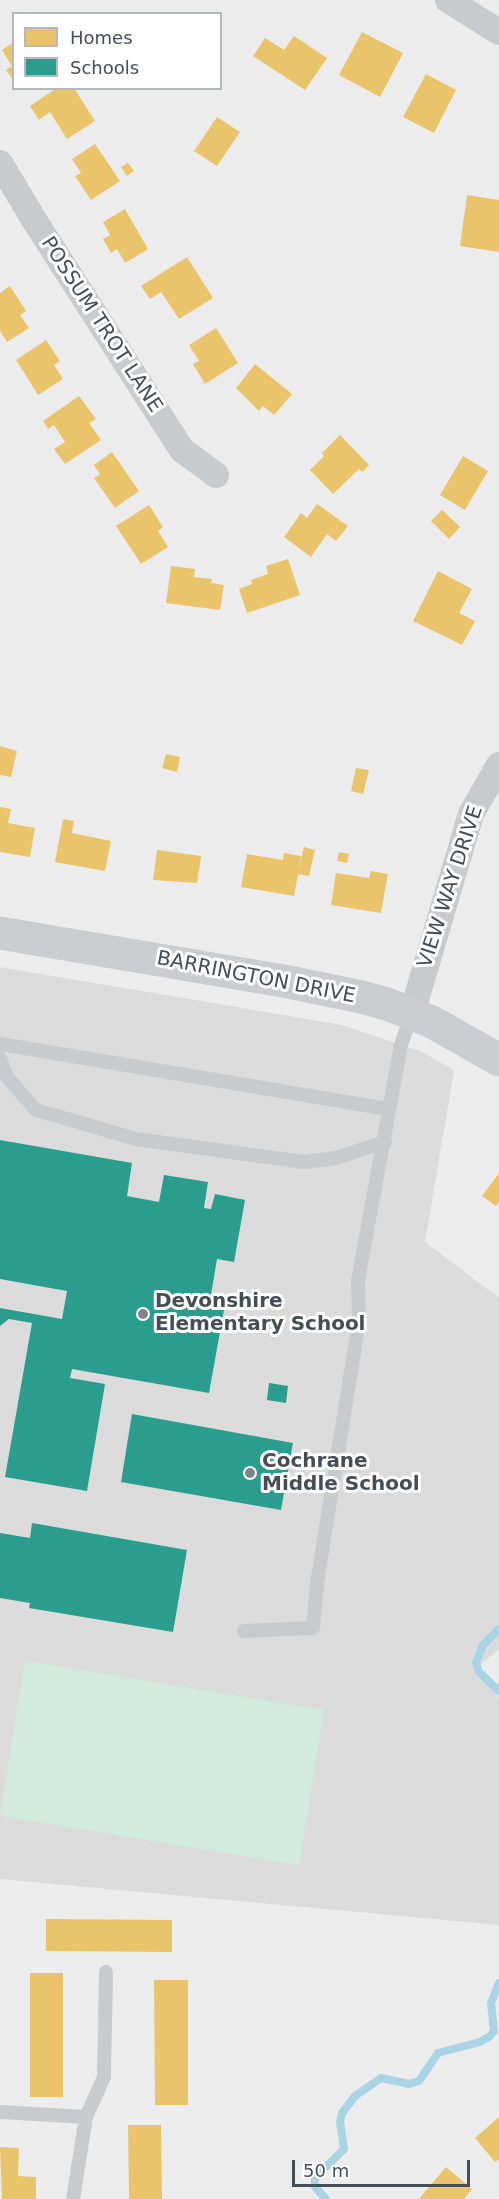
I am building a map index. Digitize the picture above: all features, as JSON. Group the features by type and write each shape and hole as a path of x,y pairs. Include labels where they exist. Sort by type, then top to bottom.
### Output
{"street":[{"path":"448,0 499,32"},
{"name":"POSSUM TROT LANE","path":"0,163 36,224 182,450 216,475"},
{"name":"VIEW WAY DRIVE","path":"412,1013 471,814 499,765"},
{"name":"BARRINGTON DRIVE","path":"2,936 289,982 370,999 412,1013 459,1036 499,1060"}],"lane":[{"path":"244,1631 312,1628 317,1583 359,1321 358,1280 385,1142 388,1109 401,1045 412,1013"},
{"path":"0,1044 388,1109"},
{"path":"0,1058 7,1077 36,1110 136,1138 304,1162 336,1158 385,1142"},
{"path":"73,2199 86,2117 104,2077 106,1972"},
{"path":"0,2112 86,2117"}],"shaded area":[{"name":"Cochrane Middle School","path":"0,967 342,1025 420,1051 454,1070 425,1242 499,1298 499,1649 478,1667 499,1698 499,1925 0,1879"}],"green space":[{"path":"25,1661 324,1710 299,1865 0,1816"}],"building: Homes":[{"path":"362,32 403,53 380,97 339,75"},
{"path":"294,36 327,58 305,90 253,56 265,38 284,50"},
{"path":"12,43 12,66 2,50"},
{"path":"12,66 12,78 6,70"},
{"path":"426,74 456,90 434,133 403,117"},
{"path":"54,90 75,90 95,121 67,139 50,112 39,120 30,106"},
{"path":"217,117 240,132 217,166 194,151"},
{"path":"95,144 120,181 91,200 75,176 81,173 72,159"},
{"path":"128,163 134,171 127,176 121,167"},
{"path":"467,195 499,200 499,252 460,246"},
{"path":"125,209 148,249 125,263 117,249 111,253 103,239 110,235 103,222"},
{"path":"187,257 213,298 179,319 161,292 150,299 141,286"},
{"path":"10,286 26,311 20,315 29,328 7,342 0,331 0,293"},
{"path":"216,328 238,363 205,384 193,364 199,361 189,345"},
{"path":"46,340 60,361 54,365 63,379 38,395 16,360"},
{"path":"255,364 292,394 274,415 263,406 259,411 236,388"},
{"path":"79,396 96,419 89,423 101,440 65,464 54,449 65,442 54,425 48,429 43,421"},
{"path":"340,435 369,465 362,472 359,469 333,494 310,470 324,456 322,453"},
{"path":"112,452 139,491 115,508 94,478 100,474 94,465"},
{"path":"463,456 488,471 465,510 440,495"},
{"path":"317,504 348,526 336,541 327,534 311,557 284,537 301,513 307,518"},
{"path":"149,505 163,527 158,531 168,547 141,564 116,526"},
{"path":"442,510 460,527 449,539 431,521"},
{"path":"288,559 300,595 247,613 239,589 252,584 251,580 268,574 266,566"},
{"path":"171,566 195,569 194,577 212,579 211,583 224,585 220,610 166,603"},
{"path":"438,571 472,589 459,613 475,621 462,645 413,621"},
{"path":"0,746 17,751 11,777 0,775"},
{"path":"166,754 180,757 177,772 162,768"},
{"path":"356,768 369,770 363,794 351,791"},
{"path":"0,807 11,809 8,823 35,828 30,857 0,852"},
{"path":"63,819 74,821 72,833 111,841 105,871 55,862"},
{"path":"304,847 315,850 309,876 298,874 294,896 241,887 247,854 283,860 284,853 301,856 299,867"},
{"path":"157,850 201,856 197,883 153,880"},
{"path":"339,852 349,854 347,863 337,861"},
{"path":"371,871 388,874 381,913 331,905 336,873 369,878"},
{"path":"499,1173 499,1202 496,1206 482,1196"},
{"path":"46,1919 172,1920 172,1952 46,1951"},
{"path":"30,1973 63,1973 63,2097 30,2097"},
{"path":"154,1980 188,1980 188,2105 155,2105"},
{"path":"499,2117 499,2159 495,2162 475,2138"},
{"path":"128,2125 161,2125 162,2199 129,2199"},
{"path":"0,2147 19,2148 18,2176 36,2177 36,2199 2,2199"},
{"path":"446,2167 472,2189 464,2199 419,2199"}],"building: Schools":[{"name":"Devonshire Elementary School","path":"0,1140 132,1163 127,1196 159,1202 164,1175 208,1182 204,1208 211,1209 215,1194 245,1200 234,1262 217,1259 209,1307 224,1310 209,1393 72,1369 70,1378 105,1384 87,1491 5,1477 32,1323 9,1319 0,1326 0,1308 62,1319 67,1291 0,1279"},
{"path":"269,1383 288,1386 286,1403 267,1400"},
{"path":"132,1414 293,1443 281,1510 121,1482"},
{"path":"32,1523 187,1550 173,1632 29,1608 30,1603 0,1598 0,1533 30,1538"}],"waterway":[{"path":"499,1629 483,1645 476,1663 479,1672 499,1691"},
{"path":"326,2199 315,2187 315,2178 344,2149 340,2122 342,2113 355,2096 381,2078 409,2084 419,2081 438,2053 480,2042 490,2036 494,2031 491,2003 499,1983"}],"place":[{"name":"Devonshire Elementary School","path":"143,1314"},
{"name":"Cochrane Middle School","path":"250,1473"}]}
